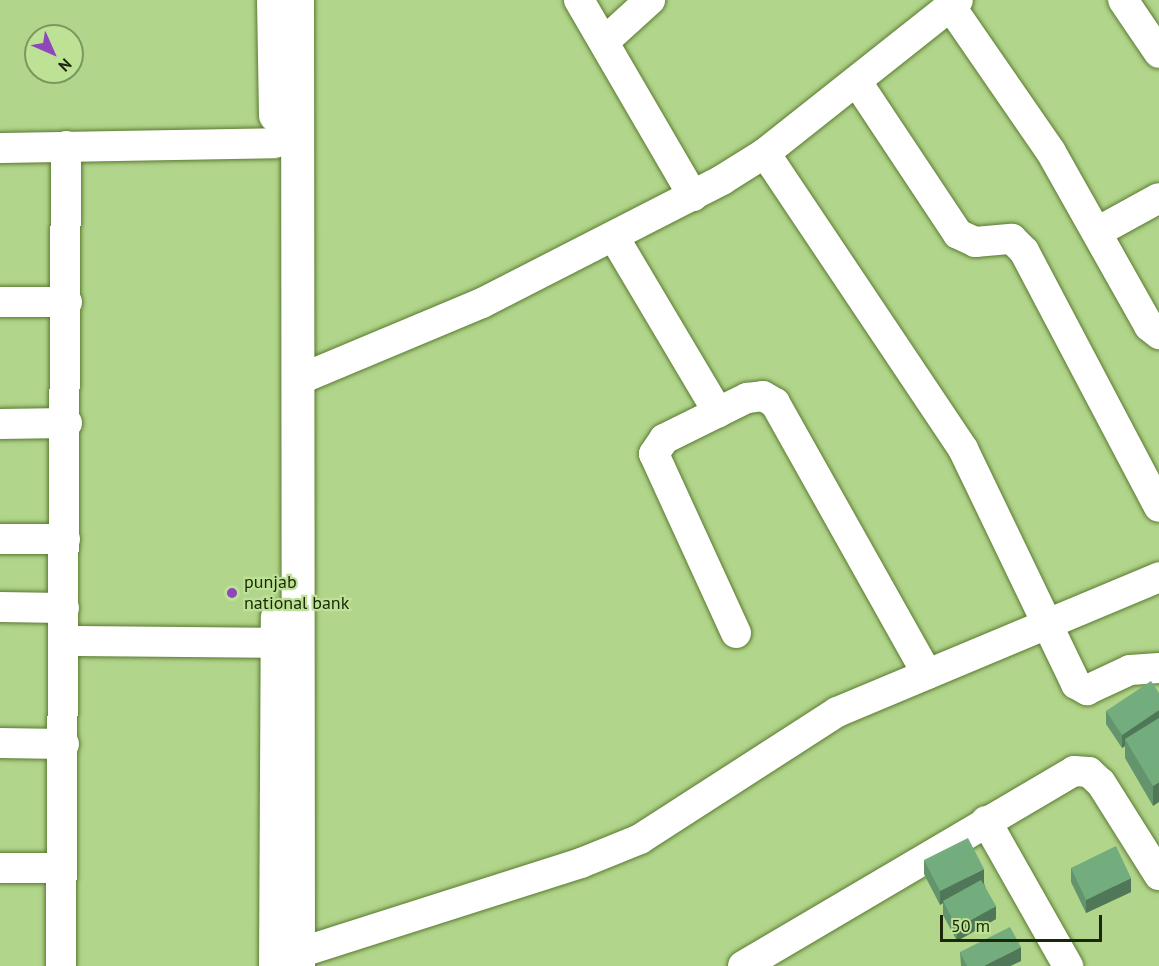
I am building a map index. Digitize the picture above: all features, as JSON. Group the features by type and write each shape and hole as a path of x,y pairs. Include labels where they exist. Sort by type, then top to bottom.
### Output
{"highway":[{"path":"273,0 277,643 291,962"},
{"path":"291,962 298,380 297,0"}],"street":[{"path":"579,0 693,195"},
{"path":"605,41 650,0"},
{"path":"1123,0 1159,53"},
{"path":"298,380 434,325 614,237 693,195 765,153 955,3 1099,231 1149,326 1159,334"},
{"path":"857,82 958,234 975,242 1012,239 1024,251 1159,507"},
{"path":"0,148 275,143"},
{"path":"61,966 67,423 66,146"},
{"path":"765,153 963,449 1076,684 1088,690 1130,670 1159,668"},
{"path":"1099,231 1159,198"},
{"path":"614,237 718,412"},
{"path":"0,302 67,302"},
{"path":"736,633 654,454 664,439 747,398 763,396 775,403 927,674"},
{"path":"0,424 67,423"},
{"path":"0,539 65,539"},
{"path":"291,962 581,863 640,839 837,712 1049,626 1159,577"},
{"path":"0,607 64,608"},
{"path":"65,641 277,643"},
{"path":"0,743 64,744"},
{"path":"743,966 1053,780 1089,772 1159,875"},
{"path":"986,821 1058,962"},
{"path":"0,868 62,868"}],"building":[{"path":"1151,681 1159,693 1159,710 1122,735 1106,711"},
{"path":"1159,718 1159,782 1153,786 1125,739"},
{"path":"968,838 984,869 940,891 924,860"},
{"path":"1116,846 1131,878 1086,900 1071,868"},
{"path":"981,880 996,906 957,928 943,901"},
{"path":"1010,927 1021,947 984,966 967,966 960,952"}],"place":[{"name":"punjab national bank","path":"232,593"}]}
